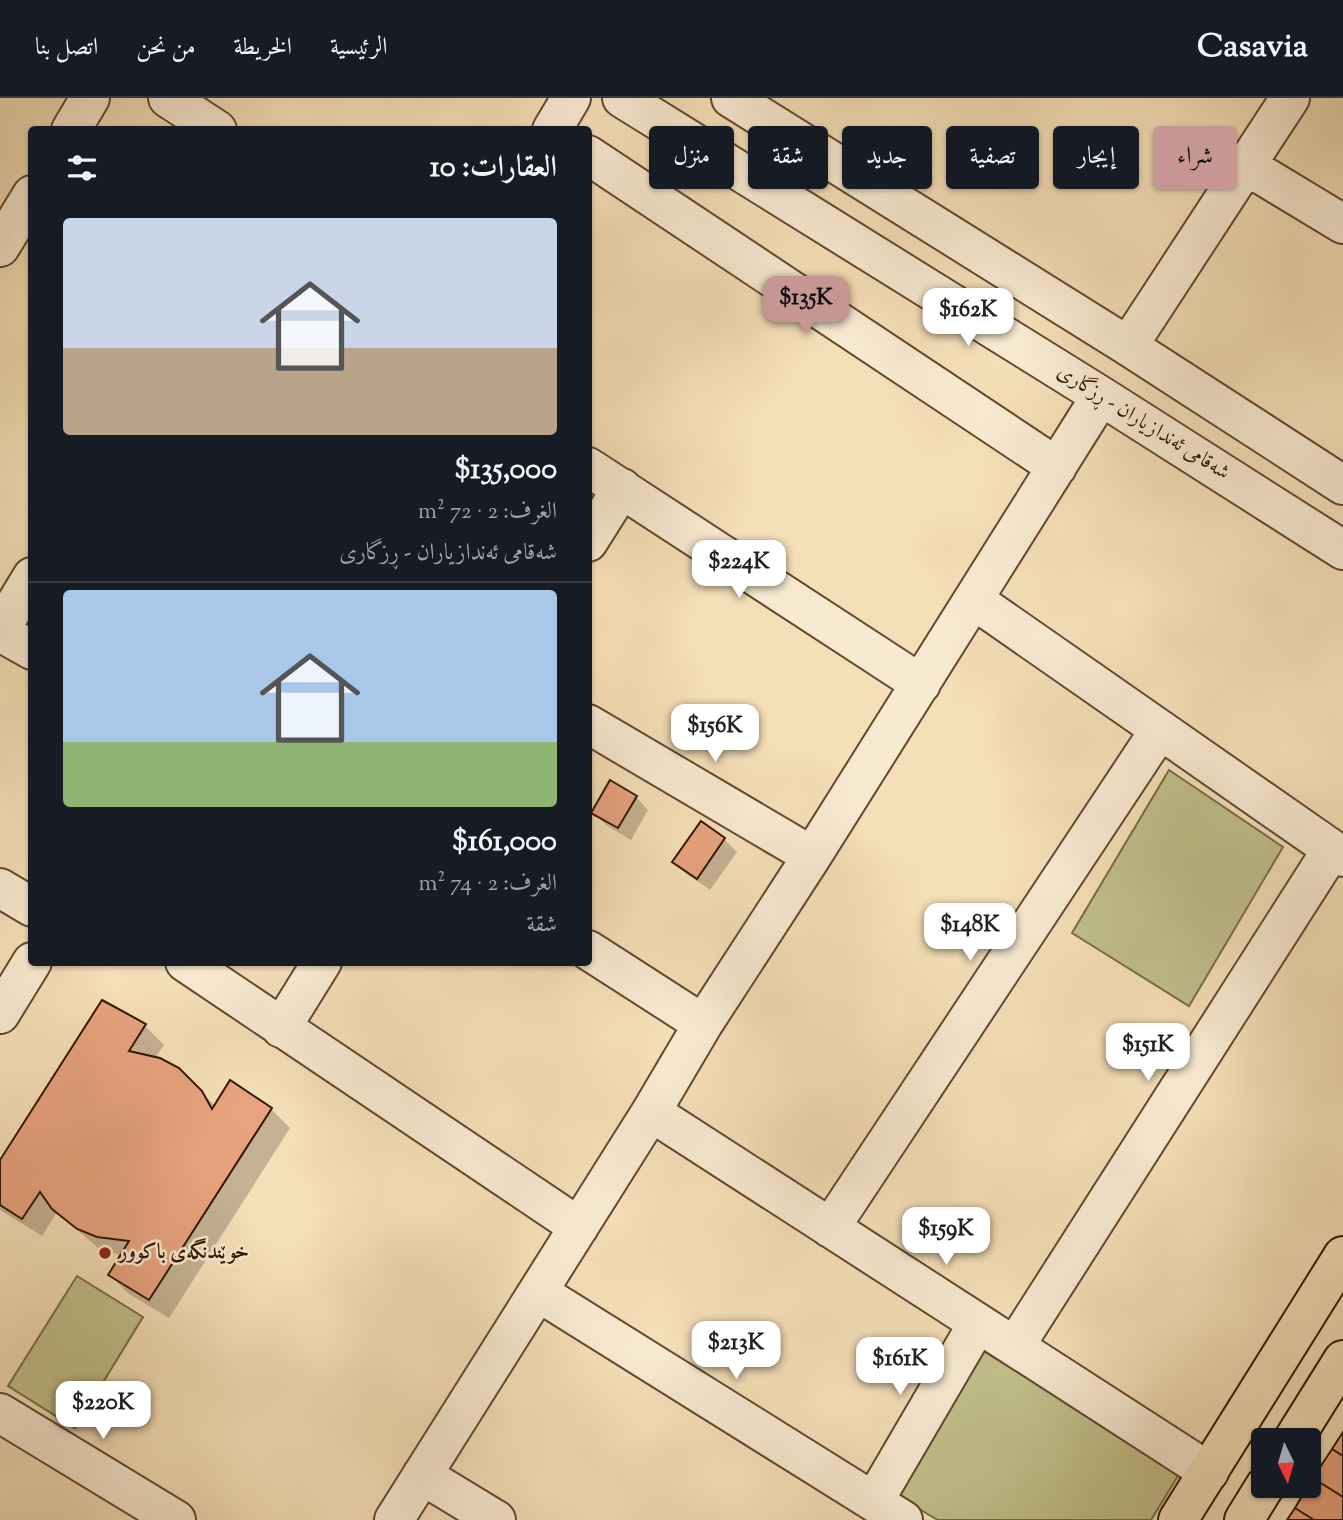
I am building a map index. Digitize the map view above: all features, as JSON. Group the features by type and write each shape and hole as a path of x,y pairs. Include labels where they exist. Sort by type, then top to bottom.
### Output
{"main road":[{"path":"1178,1520 1343,1256"},
{"path":"1300,1428 1343,1360"},
{"path":"1244,1520 1258,1498"}],"street":[{"path":"73,126 90,98"},
{"path":"167,98 211,126"},
{"path":"554,126 571,98"},
{"name":"شەقامی ئەندازیاران - ڕزگاری","path":"622,98 1343,550"},
{"path":"731,98 1128,346 1343,485"},
{"path":"1128,346 1290,98"},
{"path":"592,158 1057,467"},
{"path":"1247,166 1343,224"},
{"path":"0,247 28,202"},
{"path":"902,272 931,223"},
{"path":"394,1520 651,1112 703,1024 812,856 1101,396"},
{"path":"592,469 921,684"},
{"path":"592,536 622,488"},
{"path":"28,584 0,631 28,648"},
{"path":"974,600 1337,854 1015,1346"},
{"path":"592,726 812,856"},
{"path":"830,1228 1159,731"},
{"path":"0,888 28,905"},
{"path":"592,953 703,1024"},
{"path":"0,1014 30,966"},
{"path":"191,966 579,1227"},
{"path":"281,1028 320,966"},
{"path":"651,1112 1209,1472"},
{"path":"538,1292 888,1511 978,1323"},
{"path":"0,1413 176,1520"},
{"path":"422,1475 496,1520"}],"shaded area":[{"path":"1169,770 1283,847 1189,1006 1072,933"},
{"path":"77,1276 143,1317 75,1428 8,1386"},
{"path":"983,1351 1181,1471 1151,1520 938,1520 895,1495"}],"building":[{"path":"610,780 637,796 618,828 592,811"},
{"path":"701,821 725,838 697,879 672,862"},
{"path":"102,1000 146,1024 129,1051 160,1058 179,1068 202,1091 212,1109 230,1080 272,1108 149,1300 108,1275 129,1241 97,1237 77,1229 52,1209 40,1192 22,1219 0,1205 0,1160"},
{"path":"1343,1432 1343,1456 1332,1449"},
{"path":"1332,1449 1343,1456 1343,1497 1321,1483 1321,1466"},
{"path":"1321,1483 1343,1497 1343,1520 1314,1520 1295,1508 1301,1498 1321,1498"},
{"path":"1295,1508 1314,1520 1287,1520"}],"place":[{"name":"خوێندنگەی باکوور","path":"105,1253"}]}
